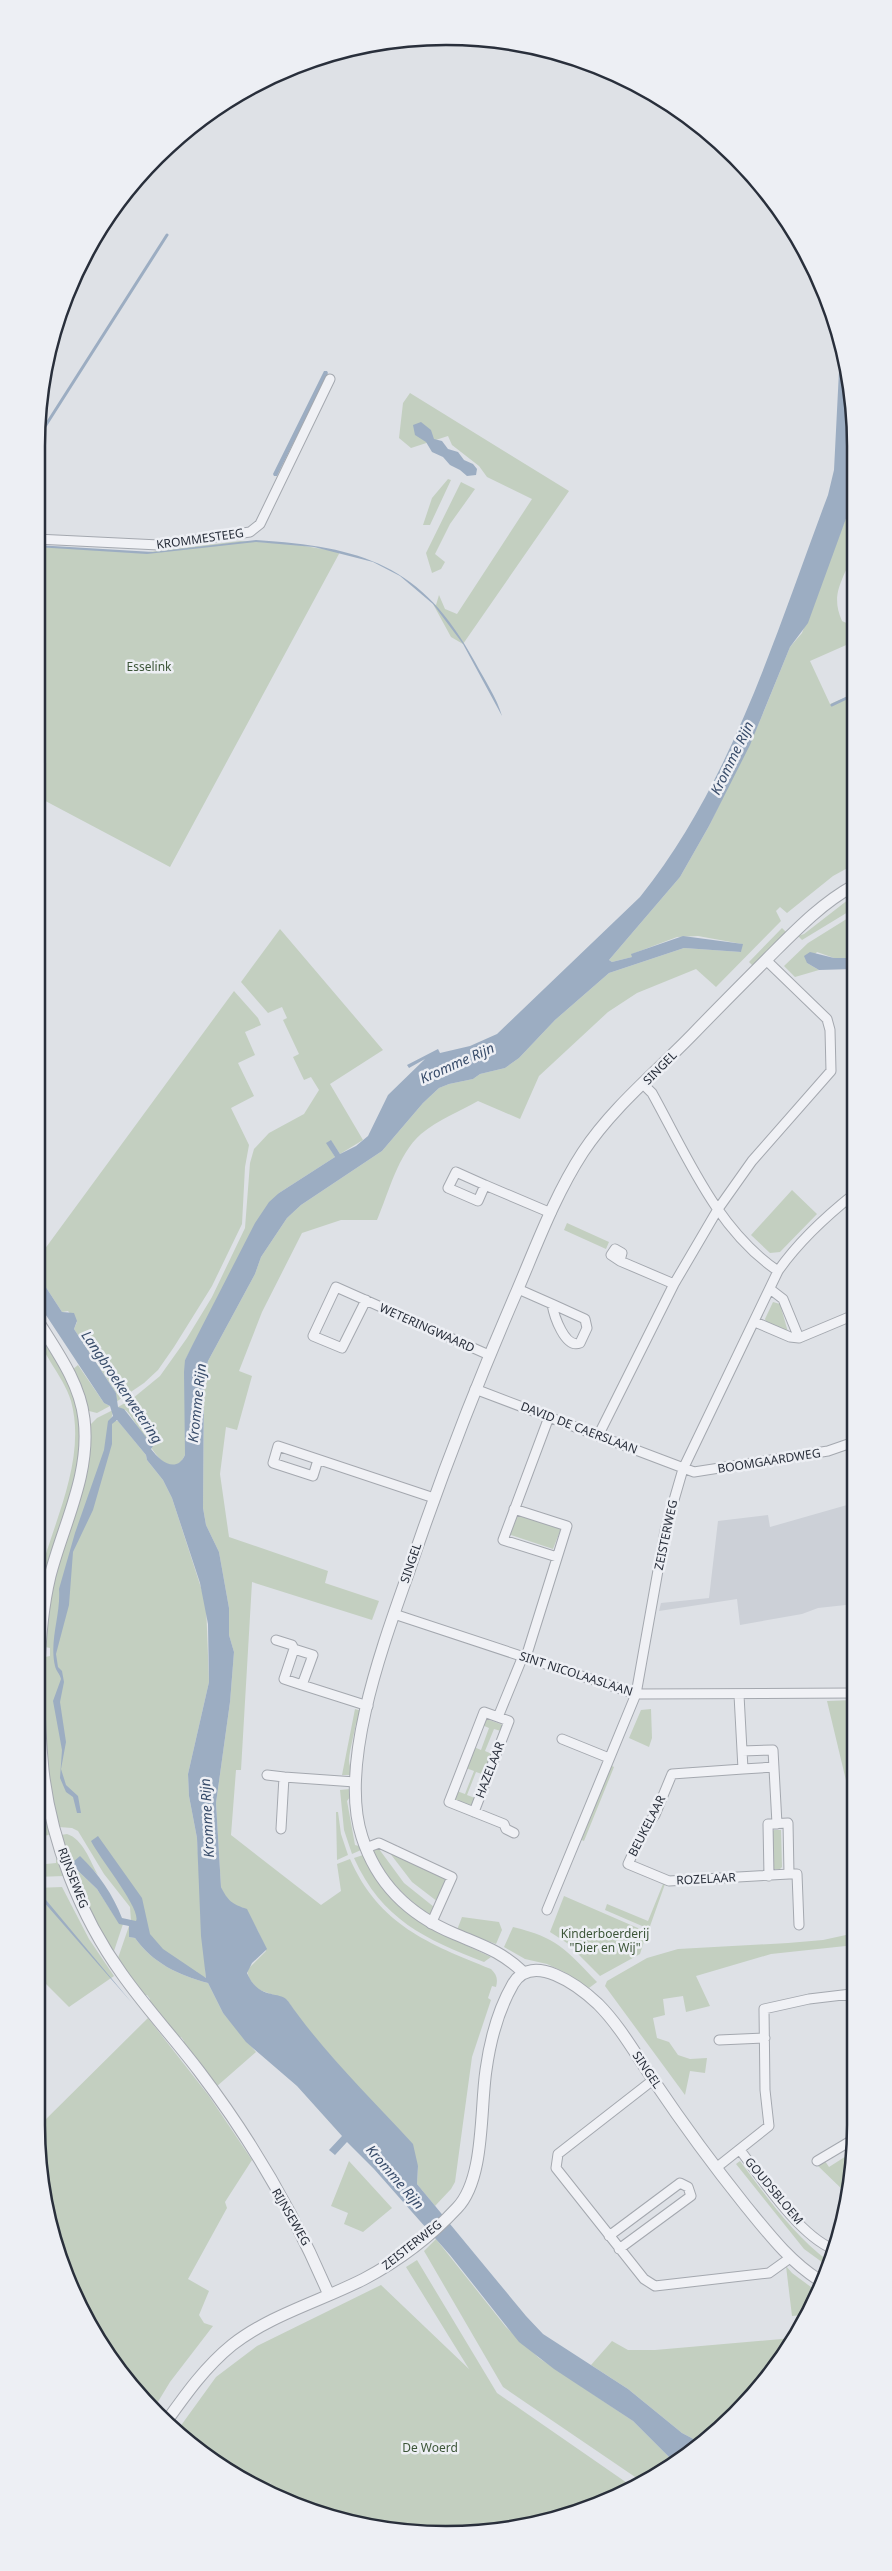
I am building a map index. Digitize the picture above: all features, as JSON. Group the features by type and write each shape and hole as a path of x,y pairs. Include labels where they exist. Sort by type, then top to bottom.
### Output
{"street":[{"name":"KROMMESTEEG","path":"45,539 160,545 250,532 260,524 330,379"},
{"name":"SINGEL","path":"816,2278 790,2258 716,2168 622,2033 596,2002 575,1986 552,1974 536,1969 524,1973 504,1955 431,1924 414,1913 390,1891 378,1874 366,1848 356,1814 355,1782 368,1706 394,1614 434,1498 489,1356 551,1213 585,1149 612,1116 766,960 818,911 847,890"},
{"path":"598,1436 674,1284 718,1209 752,1161 831,1070 830,1030 827,1019 766,960"},
{"path":"643,1084 652,1093 718,1209 761,1258 778,1271"},
{"path":"485,1185 551,1213"},
{"name":"ZEISTERWEG","path":"547,1910 636,1694 665,1531 682,1469 755,1322 778,1271 798,1244 847,1200"},
{"path":"620,1261 674,1284"},
{"name":"WETERINGWAARD","path":"366,1300 342,1348 313,1336 336,1287 366,1300 489,1356"},
{"path":"518,1289 552,1304 585,1319 587,1328 580,1343 574,1345 569,1343 554,1313 552,1304"},
{"path":"770,1289 783,1299 799,1338"},
{"path":"755,1322 790,1337 799,1338 847,1318"},
{"name":"RIJNSEWEG","path":"45,1333 72,1379 83,1411 86,1438 78,1487 50,1577 45,1616"},
{"name":"DAVID DE CAERSLAAN","path":"475,1389 682,1469"},
{"path":"549,1417 503,1540 557,1557"},
{"name":"BOOMGAARDWEG","path":"682,1469 706,1472 828,1451 847,1444"},
{"path":"318,1460 312,1476 273,1463 278,1446 434,1498"},
{"path":"498,1717 524,1657 567,1526 514,1508"},
{"name":"SINT NICOLAASLAAN","path":"394,1614 636,1694 847,1693"},
{"path":"276,1640 292,1645 294,1649 312,1655 302,1685"},
{"path":"294,1649 284,1679 368,1706"},
{"path":"738,1695 744,1769 774,1767"},
{"name":"HAZELAAR","path":"484,1712 509,1721 474,1812 449,1802 484,1712"},
{"path":"562,1739 609,1758"},
{"path":"742,1751 773,1750 777,1824"},
{"name":"BEUKELAAR","path":"629,1861 645,1827 655,1815 672,1774 744,1769"},
{"path":"268,1775 355,1782"},
{"path":"281,1829 284,1777"},
{"name":"RIJNSEWEG","path":"45,1779 51,1811 64,1859 87,1915 112,1961 199,2071 227,2111 298,2226 329,2295"},
{"path":"474,1812 504,1824 506,1830 514,1833"},
{"path":"769,1876 768,1824 788,1823 790,1874 796,1874 799,1925"},
{"path":"366,1848 380,1843 452,1876 431,1924"},
{"name":"ROZELAAR","path":"629,1861 628,1864 669,1881 790,1874"},
{"name":"ZEISTERWEG","path":"170,2416 193,2383 232,2345 265,2325 389,2264 426,2236 461,2204 472,2185 486,2069 495,2025 512,1985 524,1973"},
{"name":"GOUDSBLOEM","path":"716,2168 770,2126 765,2090 764,2009 809,1999 847,1994"},
{"path":"719,2040 765,2038"},
{"path":"653,2080 558,2154 556,2168 644,2279 655,2286 769,2273 790,2258"},
{"path":"817,2161 846,2144"},
{"name":"GOUDSBLOEM","path":"740,2150 790,2213 823,2245 828,2247"},
{"path":"609,2236 680,2182 688,2187 691,2196 619,2249"}],"shaded area":[{"path":"847,1505 847,1605 818,1608 802,1614 740,1625 737,1599 659,1611 661,1603 709,1598 718,1521 768,1515 770,1527"}],"green space":[{"path":"410,393 569,491 463,644 451,637 433,604 436,605 439,595 445,609 457,614 532,499 487,477 479,466 452,445 448,436 411,448 399,438 403,403"},
{"path":"448,479 451,480 430,525 423,525 432,498"},
{"path":"461,482 475,489 450,524 435,554 445,562 441,569 432,573 426,553"},
{"path":"847,515 847,567 840,584 837,601 842,621 847,623 847,645 810,661 830,704 847,697 847,868 833,876 787,913 780,907 776,911 781,921 716,987 696,969 637,993 608,1012 539,1076 520,1119 478,1101 442,1120 421,1134 413,1142 400,1163 377,1220 341,1220 302,1233 262,1312 239,1371 252,1376 237,1430 226,1427 220,1474 229,1537 328,1571 325,1583 379,1601 372,1620 252,1582 241,1770 236,1770 231,1835 321,1905 341,1891 337,1864 350,1859 362,1882 376,1901 391,1916 427,1941 491,1969 496,1975 496,1987 492,1986 488,1998 491,2000 472,2057 455,2182 435,2206 417,2184 418,2166 344,2071 307,2029 287,2000 257,1989 249,1978 247,1970 266,1951 258,1931 244,1908 236,1906 230,1901 221,1887 216,1803 230,1702 234,1652 229,1635 229,1608 219,1552 206,1525 203,1508 204,1379 208,1361 255,1274 261,1257 287,1218 301,1205 382,1151 423,1103 439,1088 473,1079 480,1074 505,1068 519,1058 555,1020 609,973 684,948 741,952 742,944 698,936 677,937 632,954 632,957 612,962 609,960 680,877 709,826 759,723 790,647 802,633"},
{"name":"Esselink","path":"240,541 293,544 340,552 170,867 45,801 45,547 140,553"},
{"path":"847,901 847,913 802,940 798,936 804,934"},
{"path":"847,919 847,958 834,958 817,952 807,963 819,970 795,977 784,966 808,943"},
{"path":"782,928 786,932 753,966 749,962"},
{"path":"280,929 383,1050 330,1084 363,1140 340,1154 331,1141 327,1143 335,1157 279,1193 185,1360 185,1455 179,1464 172,1466 158,1457 130,1415 118,1407 132,1399 160,1376 187,1338 212,1297 245,1228 250,1163 254,1149 269,1133 304,1114 319,1090 311,1077 304,1080 293,1057 299,1054 283,1020 287,1018 282,1007 268,1013 241,982"},
{"path":"234,991 258,1018 261,1025 245,1032 255,1055 238,1063 254,1096 231,1108 249,1145 245,1167 242,1224 212,1286 158,1370 144,1383 116,1402 116,1393 74,1329 77,1322 68,1311 62,1312 45,1286 45,1249"},
{"path":"792,1190 817,1214 780,1252 770,1253 751,1235"},
{"path":"567,1223 609,1242 606,1249 564,1230"},
{"path":"773,1302 780,1304 788,1332 766,1322 765,1319"},
{"path":"45,1340 70,1382 77,1407 80,1431 79,1456 75,1480 47,1576 45,1576 45,1557 66,1491 75,1446 75,1423 71,1401 63,1382 45,1353"},
{"path":"78,1365 104,1403 110,1406 97,1413 89,1411 72,1370"},
{"path":"113,1410 111,1421 118,1421 146,1455 147,1460 163,1480 172,1498 206,1603 209,1682 188,1774 189,1796 197,1838 206,1978 197,1974 197,1971 195,1977 126,1924 131,1921 130,1907 104,1874 78,1831 72,1828 59,1827 54,1806 45,1743 45,1657 50,1656 50,1648 45,1647 52,1587 89,1426 97,1418"},
{"path":"516,1511 562,1526 553,1549 508,1534"},
{"path":"847,1700 847,1785 827,1701"},
{"path":"355,1709 362,1711 360,1722 356,1723 350,1751 351,1775 342,1775"},
{"path":"651,1709 652,1738 649,1747 629,1738 641,1710"},
{"path":"484,1718 503,1725 501,1731 494,1729 485,1751 492,1754 485,1775 476,1772 467,1795 475,1798 472,1807 454,1799 457,1791 465,1794 474,1771 466,1768 474,1747 481,1750 489,1728 482,1725"},
{"path":"45,1755 52,1834 45,1836"},
{"path":"610,1765 614,1767 584,1841 579,1839"},
{"path":"350,1789 350,1797 347,1801 355,1845 359,1846 361,1850 352,1854 344,1830 340,1790"},
{"path":"336,1812 338,1812 341,1834 348,1855 337,1860"},
{"path":"774,1830 781,1830 782,1867 780,1869 774,1869 772,1832"},
{"path":"67,1834 82,1845 98,1875 80,1857 74,1867 97,1889 117,1920 123,1924 114,1951 111,1950 103,1936 77,1880 61,1835"},
{"path":"379,1849 404,1883 434,1907 429,1917 389,1880 372,1851"},
{"path":"389,1852 448,1878 438,1902 412,1882"},
{"path":"363,1855 376,1877 402,1908 432,1929 491,1957 484,1962 443,1945 407,1925 378,1897 365,1879 354,1858"},
{"path":"59,1857 64,1876 45,1877 45,1864 56,1863 56,1859"},
{"path":"663,1884 665,1884 649,1929 605,1910 607,1904 648,1921"},
{"path":"62,1887 89,1939 114,1976 69,2007 45,1983 45,1888"},
{"name":"Kinderboerderij \"Dier en Wij\"","path":"564,1896 647,1932 640,1954 600,1976 567,1943 550,1932"},
{"path":"462,1917 499,1922 502,1930 496,1944 457,1930"},
{"path":"129,1926 129,1937 135,1938 158,1961 176,1972 208,1983 223,2013 256,2052 216,2087 183,2043 184,2041 181,2037 178,2038 148,2002 150,1999 147,1995 145,1996 117,1961"},
{"path":"513,1927 541,1936 560,1946 597,1982 589,1988 564,1972 547,1964 525,1959 504,1947"},
{"path":"847,1935 847,1946 771,1954 696,1976 710,2006 686,2012 683,1996 663,1999 665,2015 653,2018 657,2038 669,2042 678,2055 690,2059 707,2058 705,2073 690,2071 685,2095 605,1986 607,1981 647,1958 678,1949 823,1940"},
{"path":"148,2018 209,2096 252,2160 225,2202 227,2208 188,2279 209,2291 199,2315 204,2323 213,2326 170,2382 157,2403 128,2369 99,2326 86,2302 66,2254 48,2177 45,2120"},
{"path":"846,2156 842,2189 817,2165 825,2161 829,2167"},
{"path":"349,2161 392,2208 363,2232 344,2224 348,2213 331,2206"},
{"path":"740,2161 791,2227 824,2258 822,2262 804,2249 736,2164"},
{"path":"436,2239 506,2327 539,2358 633,2421 670,2458 636,2478 503,2387 424,2251"},
{"name":"De Woerd","path":"417,2260 497,2393 627,2483 575,2505 498,2523 446,2526 394,2523 317,2505 270,2485 272,2481 269,2485 223,2458 181,2425 216,2377 257,2346 381,2285 469,2369 406,2267"},
{"path":"786,2266 792,2273 812,2288 799,2315 792,2316"},
{"path":"785,2339 764,2369 730,2409 694,2439 682,2433 628,2389 591,2365 612,2341 628,2350 655,2350"}],"water":[{"name":"Kromme Rijn","path":"839,369 846,420 847,516 808,623 790,647 750,745 709,826 680,877 609,960 612,962 632,957 631,954 683,936 743,944 741,952 684,948 609,973 555,1020 519,1058 505,1068 480,1074 473,1079 439,1088 423,1103 382,1151 301,1205 287,1218 261,1257 255,1274 208,1361 204,1379 203,1508 206,1525 219,1552 229,1608 229,1635 234,1652 230,1702 216,1803 221,1887 231,1901 247,1909 267,1949 252,1963 247,1973 257,1988 280,1996 288,2001 332,2057 413,2144 418,2166 417,2184 543,2334 628,2389 682,2433 694,2439 670,2458 633,2421 554,2369 519,2342 450,2255 374,2169 347,2142 335,2155 329,2150 342,2136 297,2086 246,2042 223,2013 208,1983 167,1967 142,1947 135,1938 129,1937 129,1926 119,1924 97,1889 74,1867 73,1862 80,1856 105,1885 122,1918 136,1921 136,1915 126,1895 91,1841 98,1836 142,1898 150,1934 163,1949 206,1978 201,1936 197,1838 189,1796 188,1774 209,1682 208,1624 200,1583 172,1498 163,1480 147,1460 146,1455 117,1420 112,1424 112,1444 93,1510 73,1552 69,1605 56,1654 58,1667 62,1671 64,1682 60,1702 66,1742 61,1769 66,1785 78,1796 81,1813 77,1813 73,1797 66,1792 60,1778 62,1750 53,1701 61,1679 56,1668 53,1647 59,1589 75,1533 104,1450 108,1421 113,1416 110,1406 104,1403 45,1314 45,1286 62,1312 74,1313 77,1321 74,1329 116,1393 118,1407 124,1409 153,1446 151,1449 159,1458 173,1465 181,1461 185,1455 185,1360 255,1223 269,1202 279,1193 335,1157 326,1143 331,1140 340,1154 356,1146 368,1136 388,1095 425,1059 409,1068 407,1065 438,1049 440,1053 470,1046 497,1034 640,897 673,852 701,805 727,755 749,704 828,495 834,470"},
{"path":"324,371 328,373 277,476 274,476 273,474"},
{"path":"421,422 431,430 434,439 442,441 448,449 458,452 464,460 473,464 477,469 476,475 467,476 450,465 443,457 432,452 426,442 415,435 413,425"},
{"path":"256,540 327,548 372,562 314,547 256,542 147,554 45,548 45,546 153,552"},
{"path":"374,563 385,567 400,576"},
{"path":"400,576 410,582 433,603 455,629 497,702 502,716 463,644 433,604"},
{"path":"810,952 834,958 847,958 847,969 819,970 807,963 804,956"},
{"path":"45,1899 132,2003 45,1903"}],"waterway":[{"path":"46,425 167,235"},
{"path":"832,705 847,698"}],"water label":[{"name":"Langbroekerwetering","path":"122,1387"}]}
